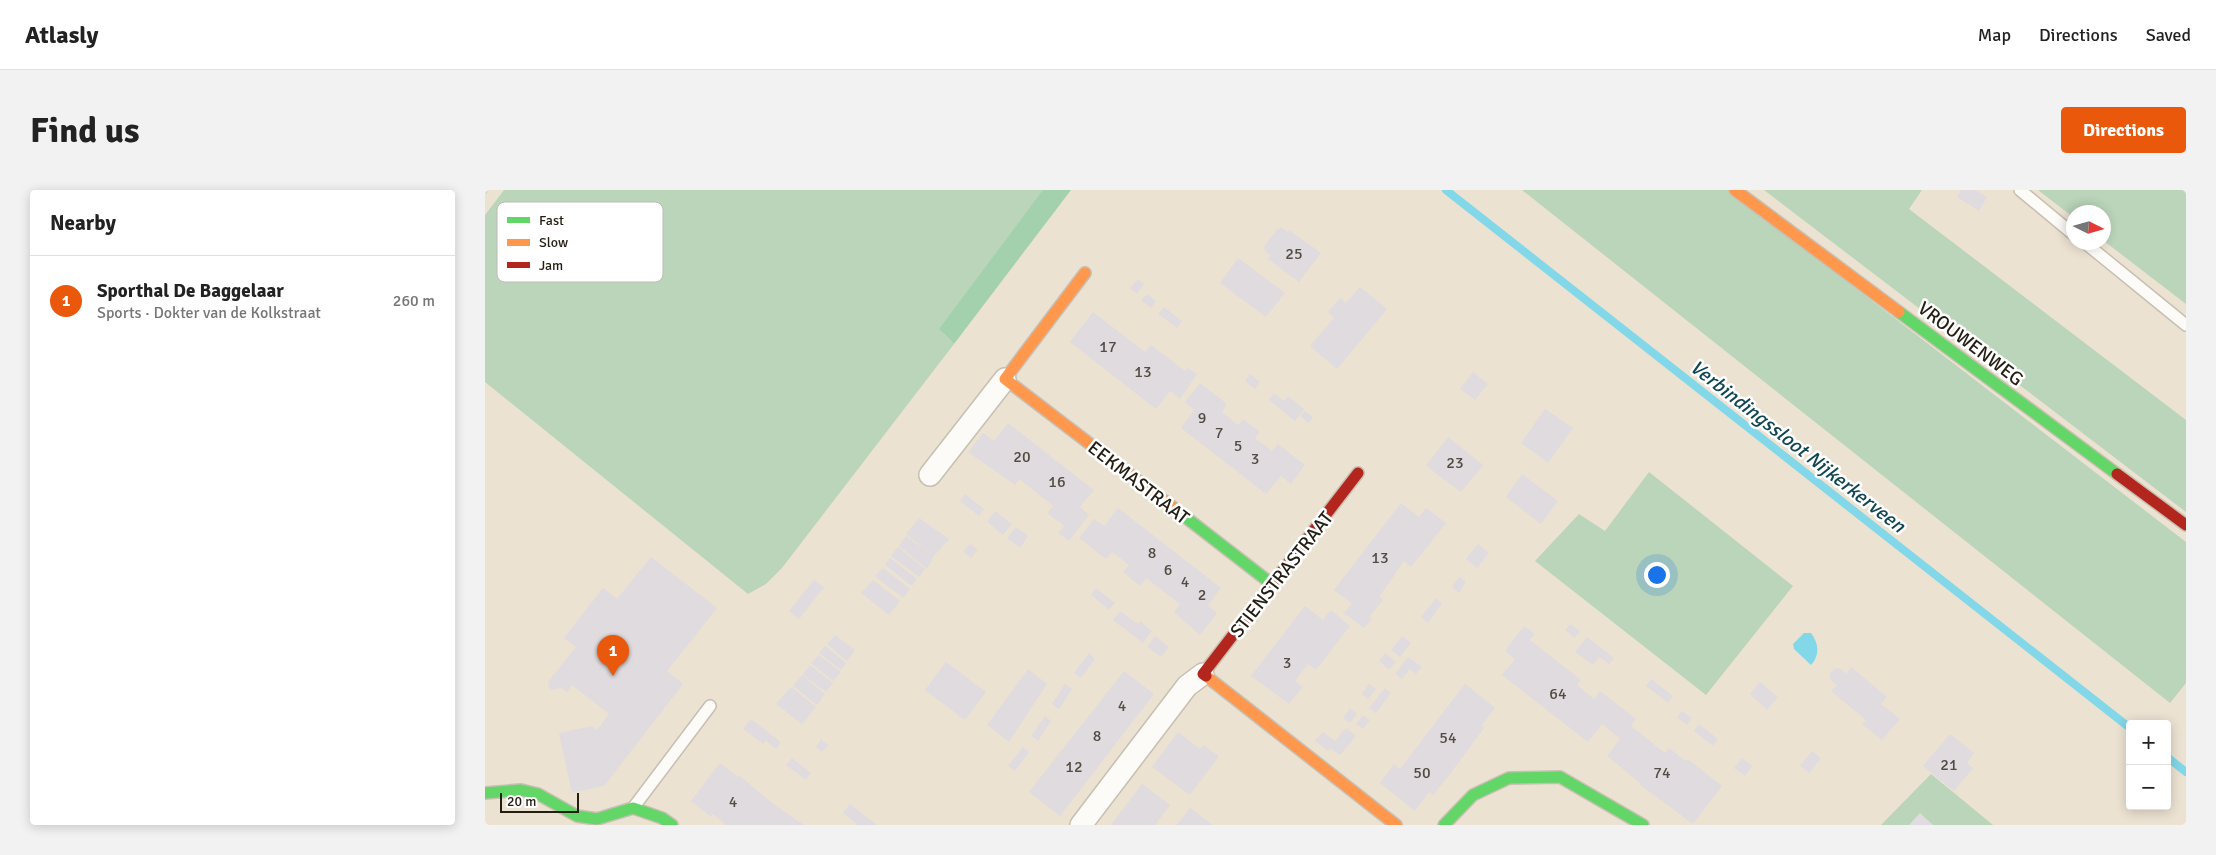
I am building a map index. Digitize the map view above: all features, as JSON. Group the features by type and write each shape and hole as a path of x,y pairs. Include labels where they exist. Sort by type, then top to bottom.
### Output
{"street":[{"name":"VROUWENWEG","path":"1735,190 2186,525"},
{"path":"930,475 1085,273"},
{"name":"EEKMASTRAAT","path":"1005,379 1273,585"},
{"name":"STIENSTRASTRAAT","path":"1081,825 1187,686 1203,674 1358,473"},
{"path":"1203,674 1396,825"},
{"path":"1444,825 1473,795 1509,778 1560,777 1643,825"},
{"path":"485,793 521,790 537,794 577,816 597,819 633,808 661,818 672,825"}],"lane":[{"path":"2019,190 2066,228"},
{"path":"2094,250 2186,325"},
{"path":"633,808 710,706"}],"green space":[{"path":"504,190 1052,190 943,333 954,344 782,568 766,584 748,594 485,382 485,215"},
{"path":"1043,190 1071,190 954,344 939,329"},
{"path":"1522,190 1728,190 2186,542 2186,683 2170,703"},
{"path":"1764,190 1922,190 1909,209 2186,420 2186,512"},
{"path":"2038,190 2186,190 2186,304 2111,246 2111,205 2066,205 2066,212"},
{"path":"1649,472 1793,586 1706,695 1535,561 1579,514 1605,531"},
{"path":"1931,774 1993,825 1881,825"}],"water":[{"path":"1804,633 1811,633 1817,645 1816,657 1811,665 1794,649 1793,644"}],"building":[{"path":"1961,190 1975,190 1987,197 1979,211 1957,197"},
{"path":"1282,228 1288,232 1289,230 1321,253 1299,282 1268,259 1270,255 1265,251 1264,247 1277,229"},
{"path":"1238,258 1285,293 1266,317 1220,283"},
{"path":"1138,279 1144,284 1137,294 1130,288"},
{"path":"1360,287 1387,309 1337,369 1310,346 1334,318 1328,312 1340,298 1346,303"},
{"path":"1147,294 1156,301 1151,308 1141,300"},
{"path":"1164,307 1182,321 1177,328 1158,314"},
{"path":"1093,312 1145,352 1151,345 1185,371 1188,368 1197,374 1180,399 1170,391 1156,409 1070,342"},
{"path":"1473,372 1488,384 1475,400 1460,389"},
{"path":"1250,374 1260,382 1255,389 1245,381"},
{"path":"1200,383 1227,404 1222,412 1238,425 1243,419 1260,432 1255,438 1272,451 1278,444 1305,465 1291,484 1281,476 1266,494 1181,428 1194,410 1185,402"},
{"path":"1274,393 1284,401 1288,396 1304,409 1295,421 1269,400"},
{"path":"1545,409 1573,428 1548,463 1521,443"},
{"path":"1305,411 1313,417 1309,423 1300,416"},
{"path":"1008,423 1094,490 1080,507 1089,515 1069,541 1058,533 1064,526 1047,513 1053,506 1019,479 1015,485 968,452 983,433 994,441"},
{"path":"1448,437 1483,465 1461,492 1426,466"},
{"path":"1522,474 1558,501 1541,524 1506,497"},
{"path":"965,494 984,509 979,516 960,501"},
{"path":"1401,503 1419,517 1426,508 1446,523 1411,567 1404,561 1379,597 1383,600 1369,617 1372,619 1364,628 1344,613 1352,603 1334,590"},
{"path":"1118,508 1221,588 1208,605 1217,613 1200,635 1174,612 1180,604 1146,578 1140,586 1123,572 1129,565 1112,552 1106,559 1079,538 1094,519 1104,526"},
{"path":"995,511 1012,524 1003,535 987,522"},
{"path":"919,518 949,539 934,556 906,534"},
{"path":"1016,527 1028,536 1020,548 1007,538"},
{"path":"906,536 934,556 927,569 899,546"},
{"path":"970,544 978,550 971,558 963,552"},
{"path":"1478,544 1489,553 1477,568 1466,559"},
{"path":"898,547 925,569 919,577 891,556"},
{"path":"651,557 717,608 667,671 683,684 604,786 572,793 559,733 592,726 597,730 609,714 572,685 567,692 561,688 550,690 548,682 576,647 564,638 603,588 617,599"},
{"path":"890,558 917,579 912,586 885,565"},
{"path":"883,568 910,589 903,598 875,576"},
{"path":"1459,577 1466,582 1459,593 1452,587"},
{"path":"814,580 824,587 799,619 789,611"},
{"path":"873,580 900,601 889,615 861,593"},
{"path":"1096,588 1115,603 1109,610 1091,595"},
{"path":"1436,598 1442,603 1428,623 1421,617"},
{"path":"1305,606 1323,620 1331,610 1350,626 1316,670 1308,664 1295,681 1303,687 1289,704 1251,676"},
{"path":"1120,611 1138,624 1140,621 1152,631 1143,643 1113,620"},
{"path":"1570,624 1580,631 1575,638 1565,630"},
{"path":"1524,626 1535,634 1530,640 1581,680 1577,685 1594,699 1600,691 1636,719 1631,726 1665,753 1669,748 1686,761 1688,759 1722,786 1693,824 1639,784 1607,756 1620,739 1602,724 1588,742 1502,675 1515,659 1505,651"},
{"path":"835,635 855,650 847,661 827,644"},
{"path":"1155,636 1169,647 1161,657 1147,647"},
{"path":"1402,636 1411,643 1400,657 1391,650"},
{"path":"1587,637 1614,658 1609,664 1599,657 1593,665 1575,652"},
{"path":"825,646 846,663 841,670 819,653"},
{"path":"1089,653 1095,659 1081,678 1074,673"},
{"path":"1385,653 1396,662 1389,670 1379,661"},
{"path":"819,655 841,672 833,681 811,663"},
{"path":"1408,657 1422,667 1416,674 1410,669 1402,679 1395,674"},
{"path":"946,662 986,692 965,720 925,690"},
{"path":"810,665 833,683 826,692 803,675"},
{"path":"1851,667 1887,697 1881,704 1900,719 1882,740 1862,724 1866,720 1831,691 1837,685 1830,679 1830,674 1835,668 1841,669 1846,674"},
{"path":"1028,669 1047,684 1009,742 987,725"},
{"path":"1124,671 1154,694 1060,816 1029,792"},
{"path":"802,675 825,694 817,705 793,686"},
{"path":"1651,679 1673,696 1668,703 1646,686"},
{"path":"1760,682 1778,697 1767,710 1750,694"},
{"path":"1065,684 1072,689 1059,709 1052,704"},
{"path":"1369,684 1376,689 1368,699 1362,694"},
{"path":"1465,684 1495,708 1481,726 1484,728 1447,778 1433,795 1429,792 1415,811 1380,783 1394,764 1400,769"},
{"path":"791,687 816,707 802,724 776,704"},
{"path":"1385,688 1391,693 1376,713 1369,708"},
{"path":"1350,708 1357,714 1350,723 1343,718"},
{"path":"1682,711 1692,718 1687,725 1677,717"},
{"path":"1363,715 1370,720 1363,729 1356,724"},
{"path":"1045,716 1051,721 1038,741 1031,736"},
{"path":"751,719 781,742 776,749 766,741 763,744 743,729"},
{"path":"1699,724 1718,739 1713,746 1694,731"},
{"path":"1346,728 1356,736 1340,755 1330,748 1328,751 1315,741 1323,732 1335,741"},
{"path":"1178,732 1200,749 1203,745 1219,756 1190,795 1152,767"},
{"path":"1950,734 1974,753 1967,763 1973,768 1954,791 1923,766"},
{"path":"821,739 828,745 822,752 816,747"},
{"path":"1023,747 1029,752 1015,771 1008,766"},
{"path":"1812,751 1821,758 1809,773 1800,766"},
{"path":"792,758 811,773 806,780 786,765"},
{"path":"1742,758 1752,766 1745,776 1734,768"},
{"path":"720,763 738,777 739,775 772,803 804,825 726,825 713,814 711,817 691,801"},
{"path":"1142,784 1170,805 1155,825 1111,825"},
{"path":"850,804 877,825 858,825 843,813"},
{"path":"1190,808 1213,825 1177,825"},
{"path":"1920,813 1933,825 1909,825"}],"waterway":[{"name":"Verbindingssloot Nijkerkerveen","path":"1446,190 2126,725"},
{"name":"Verbindingssloot Nijkerkerveen","path":"2171,760 2186,772"}],"traffic: fast":[{"path":"1899,312 2117,474"},
{"path":"1171,506 1273,585"},
{"path":"1444,825 1473,795 1509,778 1560,777 1643,825"},
{"path":"485,793 521,790 538,794 577,816 597,819 633,808 662,818 672,825"}],"traffic: slow":[{"path":"1735,190 1899,312"},
{"path":"1085,273 1005,379 1171,506"},
{"path":"1206,676 1396,825"}],"traffic: jam":[{"path":"1206,676 1203,674 1358,473"},
{"path":"2117,474 2186,525"}],"place":[{"name":"Sporthal De Baggelaar","path":"613,676"}]}
